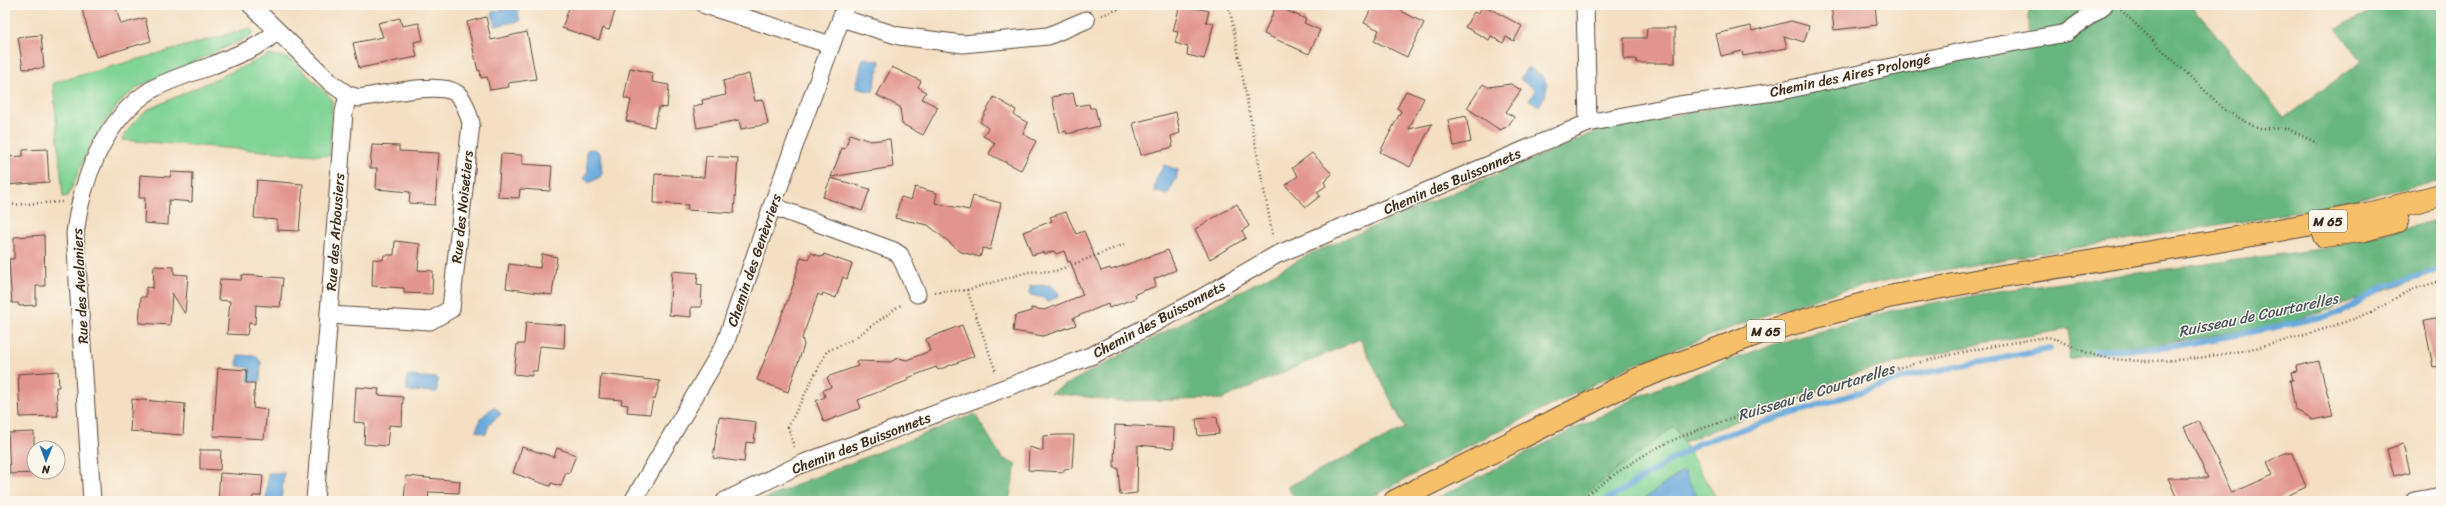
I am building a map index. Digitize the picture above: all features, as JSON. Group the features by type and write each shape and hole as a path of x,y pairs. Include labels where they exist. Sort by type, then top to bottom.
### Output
{"main road":[{"name":"M 65","path":"1394,501 1635,380 1759,333 1888,297 2002,276 2213,242 2367,214 2441,195"},
{"name":"M 65","path":"2213,242 2315,238 2365,230 2441,210"}],"street":[{"path":"251,5 331,83 348,95"},
{"path":"705,5 831,45"},
{"path":"1585,5 1588,123"},
{"name":"Chemin des Aires Prolongé","path":"1588,123 1679,106 1781,91 1956,53 2066,33 2104,5"},
{"path":"844,12 899,36 963,44 1048,36 1086,20"},
{"name":"Chemin des Genèvriers","path":"634,501 725,344 772,206 844,12"},
{"name":"Rue des Avelaniers","path":"92,501 75,234 79,204 86,178 109,135 128,110 151,90 259,45 277,31"},
{"name":"Rue des Noisetiers","path":"329,314 430,321 451,309 471,123 465,104 457,93 441,87 359,98 348,95"},
{"name":"Rue des Arbousiers","path":"315,501 344,112 348,95"},
{"name":"Chemin des Buissonnets","path":"725,501 799,465 1093,355 1189,305 1276,255 1588,123"},
{"path":"772,206 894,251 900,255 917,294"},
{"path":"2414,501 2441,496"}],"path":[{"path":"1086,20 1130,5"},
{"path":"1229,5 1276,255"},
{"path":"2116,5 2225,110 2257,128 2288,129 2317,143"},
{"path":"5,205 63,202 79,204"},
{"path":"799,465 788,427 827,351 852,340 917,294 967,290 1028,272 1056,271 1124,244"},
{"path":"1578,501 1626,466 1659,447 1714,425 1874,374 1962,351 2048,337 2060,340 2077,351 2102,357 2167,360 2219,354 2281,343 2370,312 2409,291 2441,281"},
{"path":"967,290 1002,389"}],"green space":[{"path":"2029,5 2104,5 2066,33 2029,40"},
{"path":"2111,5 2192,5 2284,118 2362,61 2336,28 2384,5 2441,5 2441,180 2316,209 2007,259 1893,279 1844,290 1757,318 1633,365 1478,441 1364,501 1287,501 1294,496 1287,487 1405,428 1360,339 1222,399 1123,401 1050,393 1312,253 1600,130 2072,37"},
{"path":"250,28 253,31 251,36 140,86 124,98 106,120 88,150 68,196 63,197 53,83"},
{"path":"269,55 284,57 294,62 332,99 330,156 122,140 132,124 147,110"},
{"path":"2441,219 2441,271 2280,325 2068,359 2070,329 1987,342 1856,373 1684,442 1674,426 1577,501 1431,501 1644,394 1765,347 1894,310 1999,291 2329,248"},
{"path":"975,414 1002,458 1016,465 1009,501 761,501 805,481"},
{"path":"1674,426 1718,501 1577,501"}],"water":[{"path":"130,5 151,5 131,9"},
{"path":"517,7 520,21 495,26 492,12"},
{"path":"863,58 880,61 873,92 856,88"},
{"path":"1528,67 1541,75 1547,84 1545,96 1539,106 1529,100 1536,90 1520,79"},
{"path":"590,149 596,150 600,153 602,173 600,177 589,183 584,178 588,171 586,151"},
{"path":"1164,165 1178,170 1176,179 1167,195 1154,191 1156,179"},
{"path":"1051,285 1058,292 1059,296 1047,302 1044,298 1030,295 1030,286"},
{"path":"238,355 256,356 261,362 260,382 248,381 249,368 237,366"},
{"path":"407,376 437,378 437,392 407,391"},
{"path":"494,406 501,414 489,424 486,434 476,431 480,419"},
{"path":"1683,471 1699,501 1641,501"},
{"path":"268,473 284,473 281,501 266,501"}],"building":[{"path":"98,5 115,5 121,24 145,18 151,41 96,57 82,10"},
{"path":"570,5 617,5 609,30 603,28 599,40 562,28"},
{"path":"1180,5 1209,11 1206,22 1214,23 1204,59 1187,55 1188,47 1175,43 1178,32 1173,31"},
{"path":"1373,5 1390,5 1424,23 1407,57 1374,41 1379,30 1364,23"},
{"path":"1483,5 1522,26 1514,41 1506,37 1503,43 1491,36 1489,40 1465,27 1474,12 1478,14"},
{"path":"1831,5 1875,5 1877,25 1834,30"},
{"path":"1276,6 1306,19 1304,23 1320,30 1309,54 1264,34"},
{"path":"486,17 491,40 527,32 536,79 508,83 509,87 490,90 487,77 481,78 480,70 478,71 467,22"},
{"path":"400,18 402,26 419,23 423,40 414,42 417,57 359,68 353,43 383,37 378,23"},
{"path":"1791,21 1809,26 1804,42 1784,36 1787,48 1743,56 1742,51 1721,56 1716,34 1751,26 1752,31"},
{"path":"1647,28 1675,28 1675,63 1637,63 1636,59 1624,59 1624,38 1646,38"},
{"path":"41,35 44,68 23,69 18,37"},
{"path":"892,67 921,81 918,87 926,92 922,99 938,107 923,135 902,124 900,107 877,95"},
{"path":"630,68 653,73 652,82 669,85 667,108 659,107 654,127 626,121 631,100 624,98"},
{"path":"749,74 755,101 763,100 768,124 741,129 739,120 697,128 693,106 703,104 702,100 726,95 723,81"},
{"path":"1483,84 1488,87 1511,84 1521,90 1506,112 1514,117 1508,126 1500,130 1467,108"},
{"path":"1406,91 1424,98 1409,129 1432,124 1410,167 1380,152 1401,111 1397,108"},
{"path":"1073,93 1076,106 1089,104 1090,108 1095,108 1099,126 1067,134 1066,131 1060,133 1052,97"},
{"path":"994,97 1016,110 1014,115 1028,123 1023,134 1036,141 1021,170 989,154 995,143 983,136 988,128 980,122"},
{"path":"1176,112 1180,133 1171,136 1173,147 1141,155 1133,123"},
{"path":"1466,116 1471,142 1454,146 1448,120"},
{"path":"850,134 870,141 890,139 893,167 831,177 842,148 845,149"},
{"path":"372,145 399,146 399,151 439,153 435,205 409,203 410,192 376,189 377,168 370,168"},
{"path":"47,149 49,182 5,185 5,157 23,156 23,150"},
{"path":"1312,153 1332,174 1324,182 1326,186 1317,192 1320,196 1306,207 1285,185 1298,176 1292,168"},
{"path":"501,154 522,155 522,164 552,166 550,191 520,189 519,198 498,197"},
{"path":"706,156 738,158 734,213 687,210 688,205 654,203 655,174 704,177"},
{"path":"171,172 193,173 192,202 169,200 168,225 144,223 145,198 139,198 140,175 170,177"},
{"path":"831,178 870,189 862,211 823,197"},
{"path":"257,180 303,184 299,231 277,230 277,220 254,218"},
{"path":"915,187 937,193 935,203 969,210 973,196 1001,203 990,250 983,248 980,257 961,252 928,225 895,218 901,197 911,200"},
{"path":"1237,204 1249,226 1242,231 1246,238 1210,259 1195,229"},
{"path":"1066,212 1076,234 1084,231 1101,271 1110,268 1111,270 1168,250 1176,270 1154,279 1156,286 1135,294 1136,298 1109,308 1108,304 1073,318 1076,325 1043,336 1013,331 1015,316 1031,311 1031,308 1044,310 1083,295 1070,261 1068,262 1064,251 1056,254 1054,251 1032,255 1023,232 1052,221 1050,217"},
{"path":"44,235 45,286 36,286 36,305 19,306 18,303 12,303 10,277 9,259 14,259 14,237"},
{"path":"395,241 420,244 418,270 433,271 432,294 404,293 404,288 372,286 373,259 383,260 384,255 394,255"},
{"path":"811,253 823,257 824,254 852,264 847,279 843,277 836,298 823,293 822,296 818,294 802,338 804,345 788,392 757,380 794,283 801,257 808,259"},
{"path":"542,254 557,257 552,295 506,288 509,264 540,268"},
{"path":"154,266 174,267 174,274 188,275 185,314 172,293 170,325 139,323 141,297 146,297 146,287 153,288"},
{"path":"672,271 698,273 697,284 702,285 701,307 691,307 691,317 669,315"},
{"path":"242,275 283,278 280,307 256,305 255,324 249,323 247,335 227,334 230,301 218,300 220,279 241,280"},
{"path":"2441,318 2441,366 2433,367 2424,321"},
{"path":"526,322 565,325 564,348 540,346 537,371 532,371 532,376 514,374 517,344 524,344"},
{"path":"962,325 974,356 938,370 936,367 908,378 909,380 858,400 861,408 824,422 816,401 825,397 823,390 831,387 827,377 858,366 856,361 890,362 898,358 907,360 930,351 926,339"},
{"path":"2319,361 2333,416 2312,420 2295,409 2290,380 2293,380 2291,372 2297,371 2296,366"},
{"path":"218,368 247,370 246,383 255,383 253,408 267,410 264,439 213,436"},
{"path":"58,371 59,387 56,387 58,416 20,417 18,374"},
{"path":"601,374 660,381 655,399 653,399 650,414 627,412 628,405 621,404 622,400 599,398"},
{"path":"356,387 379,389 378,395 403,397 402,426 389,425 387,446 364,444 365,423 354,422"},
{"path":"132,399 185,404 183,435 130,431"},
{"path":"719,417 756,422 754,443 746,442 744,462 713,458"},
{"path":"1217,417 1219,434 1198,436 1196,419"},
{"path":"2199,421 2232,493 2273,475 2267,462 2285,453 2292,453 2306,487 2276,501 2178,501 2168,478 2208,478 2184,427"},
{"path":"1115,425 1174,428 1173,448 1138,445 1137,493 1120,495 1118,468 1114,468"},
{"path":"34,432 34,440 26,440 26,473 10,474 8,433"},
{"path":"1074,435 1072,468 1064,469 1064,472 1028,470 1029,447 1043,451 1043,436"},
{"path":"2403,444 2410,472 2394,476 2387,449"},
{"path":"522,447 554,457 557,448 576,455 569,473 566,472 561,486 551,483 550,486 513,473"},
{"path":"200,450 221,450 220,470 200,469"},
{"path":"220,473 263,476 261,496 253,496 252,501 218,501"},
{"path":"406,476 460,481 459,493 429,492 428,501 404,501"}],"waterway":[{"name":"Ruisseau de Courtarelles","path":"2095,351 2176,346 2262,330 2342,312 2385,286 2441,269"},
{"name":"Ruisseau de Courtarelles","path":"1605,501 1699,443 1914,375 2050,349"}]}
